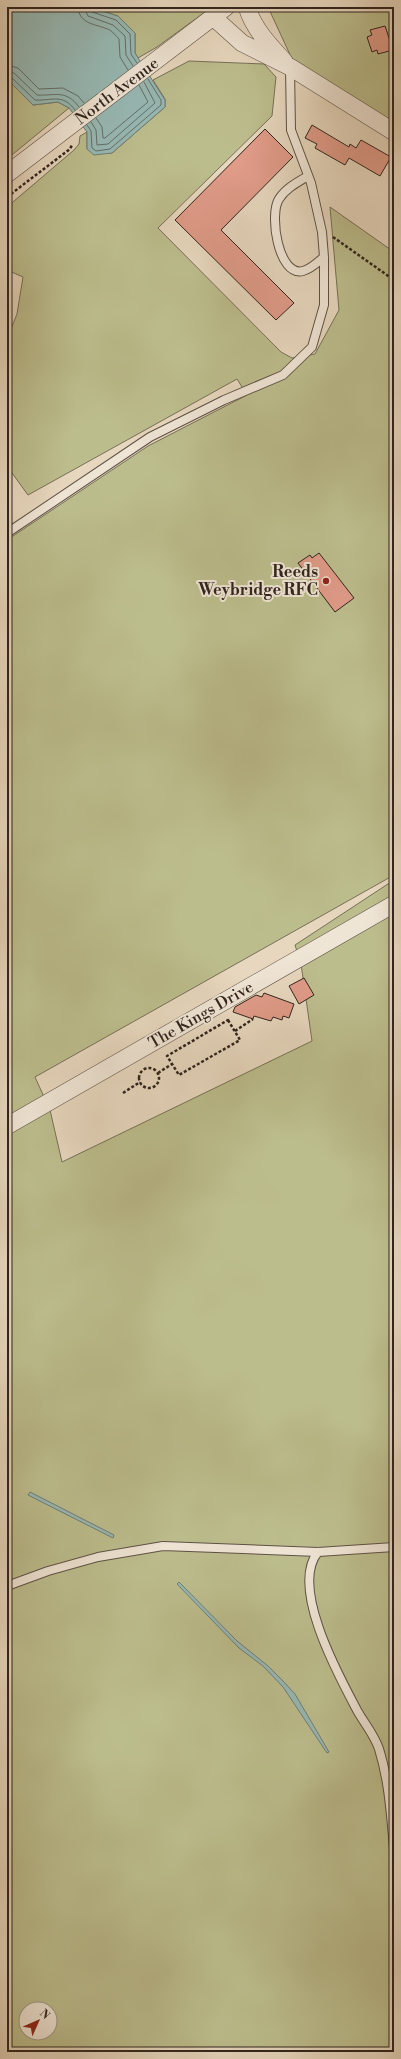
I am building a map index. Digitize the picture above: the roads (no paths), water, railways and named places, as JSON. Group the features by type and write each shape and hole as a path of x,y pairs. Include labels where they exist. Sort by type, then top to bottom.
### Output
{"street":[{"path":"247,7 250,18 272,48 290,67"},
{"path":"220,12 242,42 290,67 394,132"},
{"name":"North Avenue","path":"7,174 220,12"},
{"name":"The Kings Drive","path":"7,1126 394,904"}],"lane":[{"path":"7,533 150,437 224,400 283,375 312,347 324,305 324,257 322,232 308,176 291,130 290,67"},
{"path":"308,176 291,187 278,199 274,210 276,237 283,260 295,270 303,271 324,257"},
{"path":"7,1586 48,1571 98,1557 163,1546 318,1552 394,1547"},
{"path":"318,1552 311,1563 309,1570 312,1602 325,1646 378,1748 388,1792 394,1848"}],"water":[{"path":"7,7 89,7 118,16 135,33 135,53 165,100 165,107 112,153 94,155 87,149 87,132 69,108 58,102 33,105 7,79"},
{"path":"30,1492 114,1535 113,1538 28,1495"},
{"path":"179,1582 237,1641 268,1666 295,1694 329,1752 327,1753 283,1687 263,1666 239,1648 177,1584"}],"place":[{"name":"Reeds Weybridge RFC","path":"326,581"}]}
